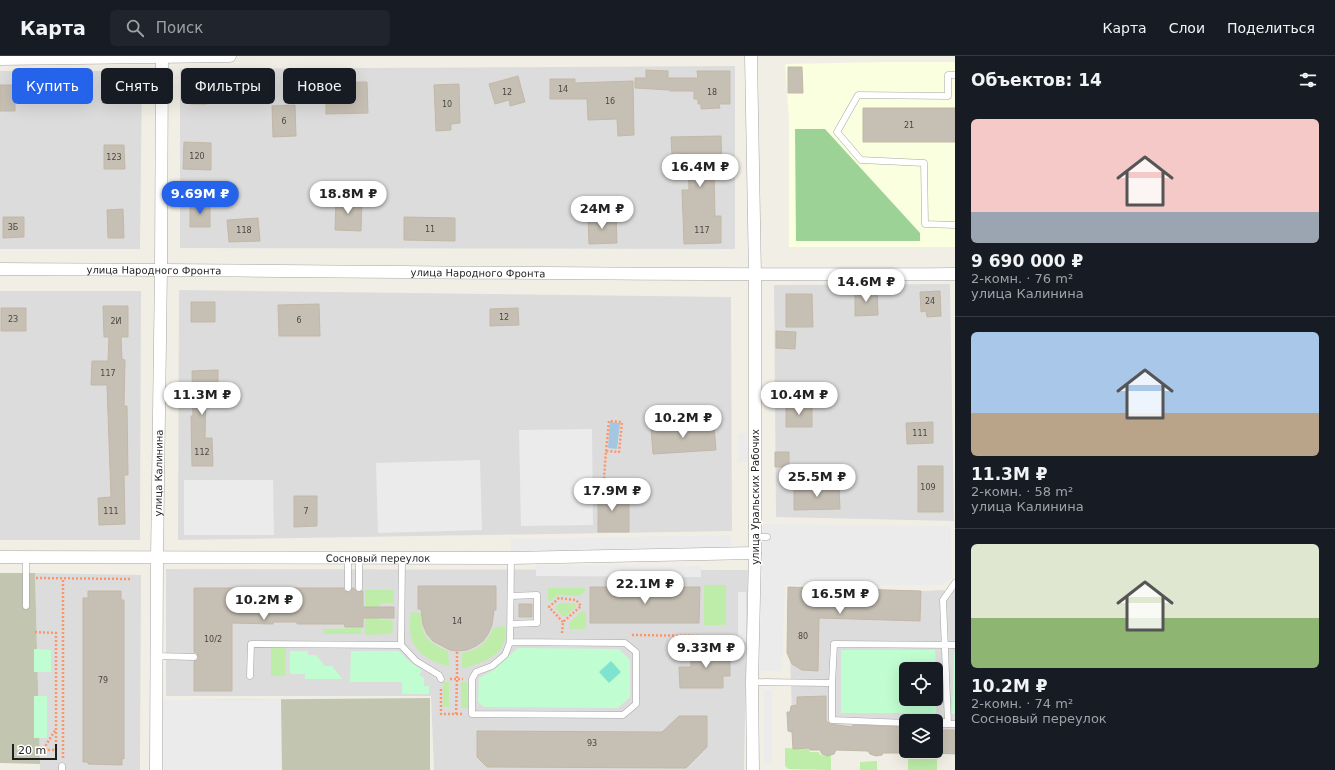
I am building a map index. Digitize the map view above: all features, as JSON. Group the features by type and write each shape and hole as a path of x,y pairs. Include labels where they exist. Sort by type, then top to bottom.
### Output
{"street":[{"name":"улица Калинина","path":"156,770 162,56"},
{"path":"0,59 230,56"},
{"name":"улица Уральских Рабочих","path":"751,56 761,537 755,553 752,682 753,770"},
{"name":"улица Народного Фронта","path":"0,269 161,269 755,275 955,274"},
{"name":"Сосновый переулок","path":"0,557 511,558 755,553"}],"lane":[{"path":"955,75 948,75 948,96 858,95 836,132 861,160 924,163 925,224 955,225"},
{"path":"26,557 26,606"},
{"path":"348,588 353,558"},
{"path":"353,558 358,588"},
{"path":"402,558 402,645 416,661 439,675 441,679"},
{"path":"510,642 625,643 636,652 636,704 623,715 472,714 472,679 476,672 492,666 505,655 510,642 511,558"},
{"path":"946,723 943,600 955,583"},
{"path":"511,596 536,596 537,623 511,624"},
{"path":"250,676 250,644 402,645"},
{"path":"899,723 832,720 834,644 955,645"},
{"path":"156,656 194,657"},
{"path":"752,682 832,683"},
{"path":"943,723 955,724"}],"path":[{"path":"606,451 619,452 622,422 609,421 606,451 604,478 607,488"},
{"path":"26,578 130,578"},
{"path":"62,768 63,578"},
{"path":"562,634 563,622 581,606 576,600 559,598 549,607 563,622"},
{"path":"36,632 56,633 56,729 56,750 46,750 46,745 56,729"},
{"path":"456,714 457,651"},
{"path":"472,679 441,679 441,714 472,714"}],"shaded area":[{"path":"955,62 955,247 789,247 789,119 785,64"},
{"path":"735,66 735,249 180,248 180,69 181,104 275,104 275,68 283,68 283,104 356,104 356,68"},
{"path":"0,71 12,71 12,104 93,104 93,71 101,71 101,104 142,104 140,249 0,249"},
{"path":"950,284 954,521 776,517 774,285"},
{"path":"179,290 731,297 732,531 178,540"},
{"path":"0,291 141,291 140,540 0,540"},
{"path":"610,422 620,423 617,449 608,448"},
{"path":"592,429 593,525 521,526 519,430"},
{"path":"747,433 748,462 738,462 738,434"},
{"path":"480,460 482,530 378,533 376,463"},
{"path":"184,480 273,480 274,535 184,535"},
{"path":"763,524 951,526 952,577 943,585 785,585 782,671 759,671"},
{"path":"731,535 731,549 511,553 511,539"},
{"path":"536,565 701,566 701,577 536,576"},
{"path":"166,569 748,570 744,770 434,770 431,696 166,696"},
{"path":"0,573 35,573 40,764 0,763"},
{"path":"35,573 141,575 140,770 40,770"},
{"path":"788,587 921,591 955,590 955,752 943,752 943,714 899,714 899,751 809,748 793,749"},
{"path":"738,592 746,592 746,642 738,642"},
{"path":"611,661 621,672 609,683 599,672"},
{"path":"764,690 772,690 772,764 764,764"},
{"path":"430,698 430,770 190,770 189,700"},
{"path":"281,699 282,770 164,770 163,700"}],"green space":[{"path":"795,129 825,129 920,233 920,241 796,241"},
{"path":"704,585 726,585 726,625 704,625"},
{"path":"548,588 585,588 585,591 579,596 558,595 551,601 548,601"},
{"path":"365,590 394,590 394,603 380,603 380,620 392,620 393,631 390,634 365,635"},
{"path":"560,603 574,603 577,606 566,616 562,616 555,607"},
{"path":"586,611 586,629 569,629 569,623 581,612"},
{"path":"411,612 421,613 422,627 427,637 435,645 448,651 449,666 429,659 414,645 410,631"},
{"path":"505,626 505,640 498,652 482,662 462,668 462,653 473,650 482,645 489,638 493,628"},
{"path":"361,628 361,634 323,634 323,629"},
{"path":"271,648 286,648 285,676 271,676"},
{"path":"518,648 619,649 630,660 630,697 618,708 484,707 478,702 479,678 492,671"},
{"path":"34,649 51,650 51,672 34,672"},
{"path":"841,650 935,650 936,662 899,662 899,706 936,706 936,713 841,713"},
{"path":"290,651 308,651 308,655 316,655 325,666 332,666 342,679 305,679 305,674 290,674"},
{"path":"351,651 399,651 409,661 422,670 419,675 424,678 424,686 429,686 429,694 402,694 402,682 350,682"},
{"path":"954,652 955,714 952,714"},
{"path":"443,682 449,682 449,707 443,707"},
{"path":"461,682 467,682 468,708 461,708"},
{"path":"34,696 47,696 47,738 34,738"},
{"path":"785,748 809,749 810,752 819,752 820,755 831,756 831,770 788,769 785,766"},
{"path":"908,759 937,759 937,770 908,770"},
{"path":"877,761 877,770 860,770 860,762"}],"building":[{"path":"788,67 802,67 803,93 788,93"},
{"path":"646,70 668,71 668,78 698,78 697,71 730,71 730,104 719,104 720,108 701,109 701,104 698,104 698,99 694,99 694,91 670,91 635,88 635,78 646,78"},
{"path":"518,76 525,102 510,106 509,100 495,104 489,84"},
{"path":"550,79 575,79 575,83 633,81 634,135 618,136 617,119 588,120 587,99 550,99"},
{"path":"356,82 367,82 368,113 326,114 326,104 356,104"},
{"path":"459,84 460,123 451,124 451,130 436,131 434,85"},
{"path":"0,85 12,85 12,104 15,104 15,111 0,111"},
{"path":"295,105 296,136 273,137 272,106"},
{"path":"863,108 955,108 955,142 863,142"},
{"path":"721,136 722,171 714,171 715,216 721,216 721,243 684,244 682,190 689,190 688,154 672,155 671,137"},
{"path":"184,142 211,143 211,170 183,169"},
{"path":"104,145 124,145 125,169 104,169"},
{"path":"336,199 362,200 361,231 335,230"},
{"path":"190,203 210,203 210,227 190,227"},
{"path":"123,209 124,238 108,238 107,210"},
{"path":"616,215 617,243 589,244 588,216"},
{"path":"3,217 24,217 24,237 3,238"},
{"path":"404,217 455,218 455,241 404,240"},
{"path":"258,218 260,241 229,242 227,220"},
{"path":"877,290 878,315 855,316 855,291"},
{"path":"940,291 941,316 927,317 926,311 921,312 920,292"},
{"path":"786,294 812,294 813,327 786,327"},
{"path":"191,302 215,302 215,322 191,322"},
{"path":"319,304 320,336 279,336 278,305"},
{"path":"103,306 128,306 128,337 121,337 122,359 125,360 124,406 127,406 128,475 124,475 125,524 99,525 98,498 111,497 107,385 91,385 92,361 108,361 109,337 104,337"},
{"path":"1,308 26,308 26,331 1,331"},
{"path":"518,308 519,325 490,326 490,309"},
{"path":"776,331 796,332 795,349 776,348"},
{"path":"218,370 218,394 206,394 205,438 212,438 213,466 192,466 192,371"},
{"path":"786,405 812,406 812,427 786,427"},
{"path":"933,422 933,443 907,444 906,423"},
{"path":"714,425 716,450 653,454 651,428"},
{"path":"775,452 789,452 789,467 775,467"},
{"path":"918,466 943,466 943,512 918,512"},
{"path":"839,486 840,509 794,510 794,487"},
{"path":"598,488 616,488 615,502 629,502 629,532 598,532"},
{"path":"294,496 317,496 317,526 294,527"},
{"path":"418,586 496,586 496,610 494,610 492,625 483,641 467,650 457,651 450,650 433,641 427,634 423,625 421,609 418,609"},
{"path":"590,587 700,587 699,623 590,623"},
{"path":"788,587 921,591 920,621 819,618 818,671 802,670 792,664 787,653"},
{"path":"194,588 344,588 344,591 351,592 352,588 354,588 357,592 363,591 363,607 394,607 394,618 363,618 363,627 345,627 344,624 297,624 297,622 273,622 273,624 232,623 232,691 194,691 194,661 198,660 198,657 197,653 194,652"},
{"path":"88,591 121,591 121,600 124,600 124,759 122,758 122,765 88,764 88,762 83,762 83,598 88,598"},
{"path":"519,604 532,604 532,617 519,617"},
{"path":"691,648 730,648 730,676 723,676 723,688 680,688 679,667 691,667"},
{"path":"826,696 826,721 830,724 852,727 853,725 899,727 899,753 883,753 882,755 876,756 870,754 868,751 836,750 834,754 828,756 822,754 820,750 810,750 809,748 793,749 792,732 788,731 787,712 790,712 791,706 797,705 797,697"},
{"path":"679,716 707,716 707,747 686,768 487,767 477,757 477,731 662,732"},
{"path":"943,730 955,730 955,754 943,753"}]}
